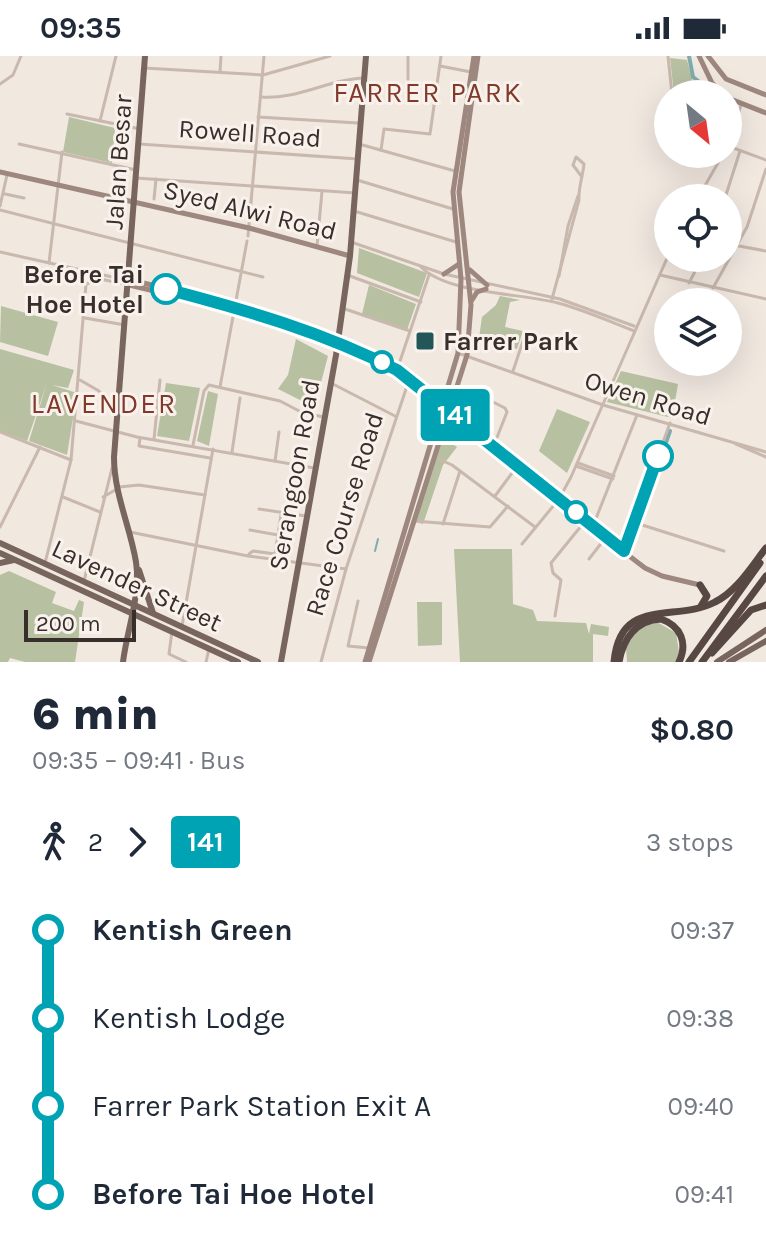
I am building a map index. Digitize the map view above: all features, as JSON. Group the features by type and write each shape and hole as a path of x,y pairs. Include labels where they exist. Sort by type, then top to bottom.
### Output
{"highway":[{"path":"619,662 621,638 632,623 651,613 695,609 728,594 766,548"},
{"path":"689,662 766,555"},
{"path":"703,661 766,576"},
{"path":"695,609 707,600 700,585"},
{"path":"703,661 751,610 766,605"},
{"path":"619,662 622,649 637,626 661,619 675,626 683,644 679,662"}],"main road":[{"name":"Jalan Besar","path":"123,662 134,603 136,563 117,489 114,462 145,56"},
{"name":"Serangoon Road","path":"281,662 338,344 350,256 366,56"},
{"name":"Lavender Street","path":"1,548 134,603 258,662"},
{"name":"Lavender Street","path":"1,548 14,560 238,662"},
{"path":"0,563 14,560"},
{"path":"136,563 156,624"},
{"path":"717,662 766,630"},
{"path":"729,662 766,641"}],"street":[{"path":"0,84 14,74 21,56"},
{"path":"100,121 116,56"},
{"path":"220,387 249,228 264,56"},
{"path":"144,68 263,75 330,56"},
{"path":"408,56 408,79"},
{"path":"381,150 383,130 430,134 441,56"},
{"path":"668,56 671,80"},
{"path":"699,56 710,80"},
{"path":"708,56 720,75 735,85 766,95"},
{"path":"218,72 221,57"},
{"path":"367,662 369,648 467,355 471,305 469,284 456,242 453,209 455,171 478,57"},
{"path":"440,66 474,73"},
{"path":"367,662 450,412 458,353 462,263 459,192 474,73"},
{"path":"714,80 720,75"},
{"path":"261,97 279,98 344,78 365,78"},
{"path":"742,105 766,113"},
{"path":"67,114 140,129"},
{"path":"258,117 361,123"},
{"path":"19,144 62,152 156,179 356,193"},
{"name":"Rowell Road","path":"139,144 358,159"},
{"path":"359,144 455,171"},
{"path":"49,263 55,185 62,152"},
{"path":"742,152 766,160"},
{"path":"742,233 766,169"},
{"name":"Syed Alwi Road","path":"0,172 249,228 350,256"},
{"path":"8,175 0,208 51,225 132,242 263,277"},
{"path":"552,300 582,177"},
{"path":"154,199 156,179"},
{"path":"357,180 453,209"},
{"path":"317,246 322,191"},
{"path":"3,193 24,198"},
{"path":"354,211 456,242"},
{"path":"351,242 461,282"},
{"path":"742,247 766,251"},
{"path":"0,252 234,308 338,344 396,373 450,412 656,574 700,585"},
{"path":"444,274 462,263"},
{"path":"462,263 487,287"},
{"path":"421,267 429,275 552,300 634,329"},
{"path":"44,564 71,460 76,421 86,284 79,269"},
{"path":"522,544 559,499 577,464 661,272"},
{"path":"689,283 695,272"},
{"path":"660,275 713,288 722,272"},
{"path":"347,275 421,302"},
{"path":"396,373 429,275"},
{"path":"86,284 100,279 129,283"},
{"path":"471,305 477,292 487,287"},
{"path":"742,294 766,299"},
{"path":"342,307 410,331"},
{"path":"85,318 125,325"},
{"path":"513,371 525,335 545,339"},
{"name":"Owen Road","path":"458,353 603,405 766,454"},
{"path":"80,380 103,395 117,419"},
{"path":"154,439 160,380"},
{"name":"Race Course Road","path":"321,662 346,569 408,382"},
{"path":"331,383 395,416"},
{"path":"193,445 205,388 220,387 280,401 303,413 324,417"},
{"path":"450,412 476,394 507,411 494,445"},
{"path":"232,452 240,398"},
{"path":"593,526 637,415"},
{"path":"76,421 140,438 314,468"},
{"path":"624,551 639,524 670,423"},
{"path":"0,432 71,460"},
{"path":"275,461 279,432"},
{"path":"140,438 139,446 212,458"},
{"path":"0,527 40,447"},
{"path":"182,627 213,449"},
{"path":"434,456 460,471 535,527"},
{"path":"84,581 114,462"},
{"path":"577,464 614,477"},
{"path":"495,496 518,465"},
{"path":"443,525 460,471"},
{"path":"103,497 117,489 140,485 205,495"},
{"path":"62,496 100,512"},
{"path":"412,521 490,527 508,506"},
{"path":"259,509 306,516"},
{"path":"277,555 281,513"},
{"path":"555,616 561,580 553,573 551,563 586,520"},
{"path":"639,524 724,551"},
{"path":"250,530 278,535"},
{"path":"129,532 248,556 277,555 346,569"},
{"path":"589,559 606,537"},
{"path":"358,601 348,646 369,648"},
{"path":"172,631 169,654 186,662"},
{"path":"206,662 209,649"}],"green space":[{"path":"670,58 687,60 692,80 672,80"},
{"path":"69,117 115,128 112,163 63,152"},
{"path":"359,248 427,273 419,297 357,273"},
{"path":"369,285 416,304 407,330 362,314"},
{"path":"500,296 520,300 510,302 505,327 523,331 517,349 479,338 482,317 496,305"},
{"path":"1,306 58,322 48,356 0,342"},
{"path":"296,339 328,356 319,390 314,390 310,405 278,389 288,375"},
{"path":"0,349 74,370 68,388 52,385 77,393 67,455 29,441 47,383 27,441 0,431"},
{"path":"621,371 678,384 672,418 607,402"},
{"path":"166,383 200,388 189,441 157,436"},
{"path":"208,391 218,394 209,446 197,441"},
{"path":"557,409 590,422 567,473 539,451"},
{"path":"440,436 457,447 443,465 423,524 412,521"},
{"path":"454,549 512,549 513,604 533,610 537,621 586,623 589,634 591,624 609,627 608,636 593,634 593,662 460,662"},
{"path":"9,571 56,592 52,603 74,611 79,600 84,602 75,662 25,662 10,658 8,662 0,662 0,575"},
{"path":"417,602 442,602 442,645 418,646"},
{"path":"657,622 676,633 679,652 676,662 627,662 626,647 639,628"}],"waterway":[{"path":"689,56 693,77 697,80"},
{"path":"629,547 670,431"},
{"path":"375,551 378,539"}],"bus line":[{"name":"141","path":"166,289 296,326 397,370 445,405 624,551 658,456"}],"place":[{"name":"Before Tai Hoe Hotel","path":"166,289"},
{"name":"Farrer Park","path":"425,341"}],"district":[{"name":"FARRER PARK","path":"428,92"},
{"name":"LAVENDER","path":"104,403"}]}
